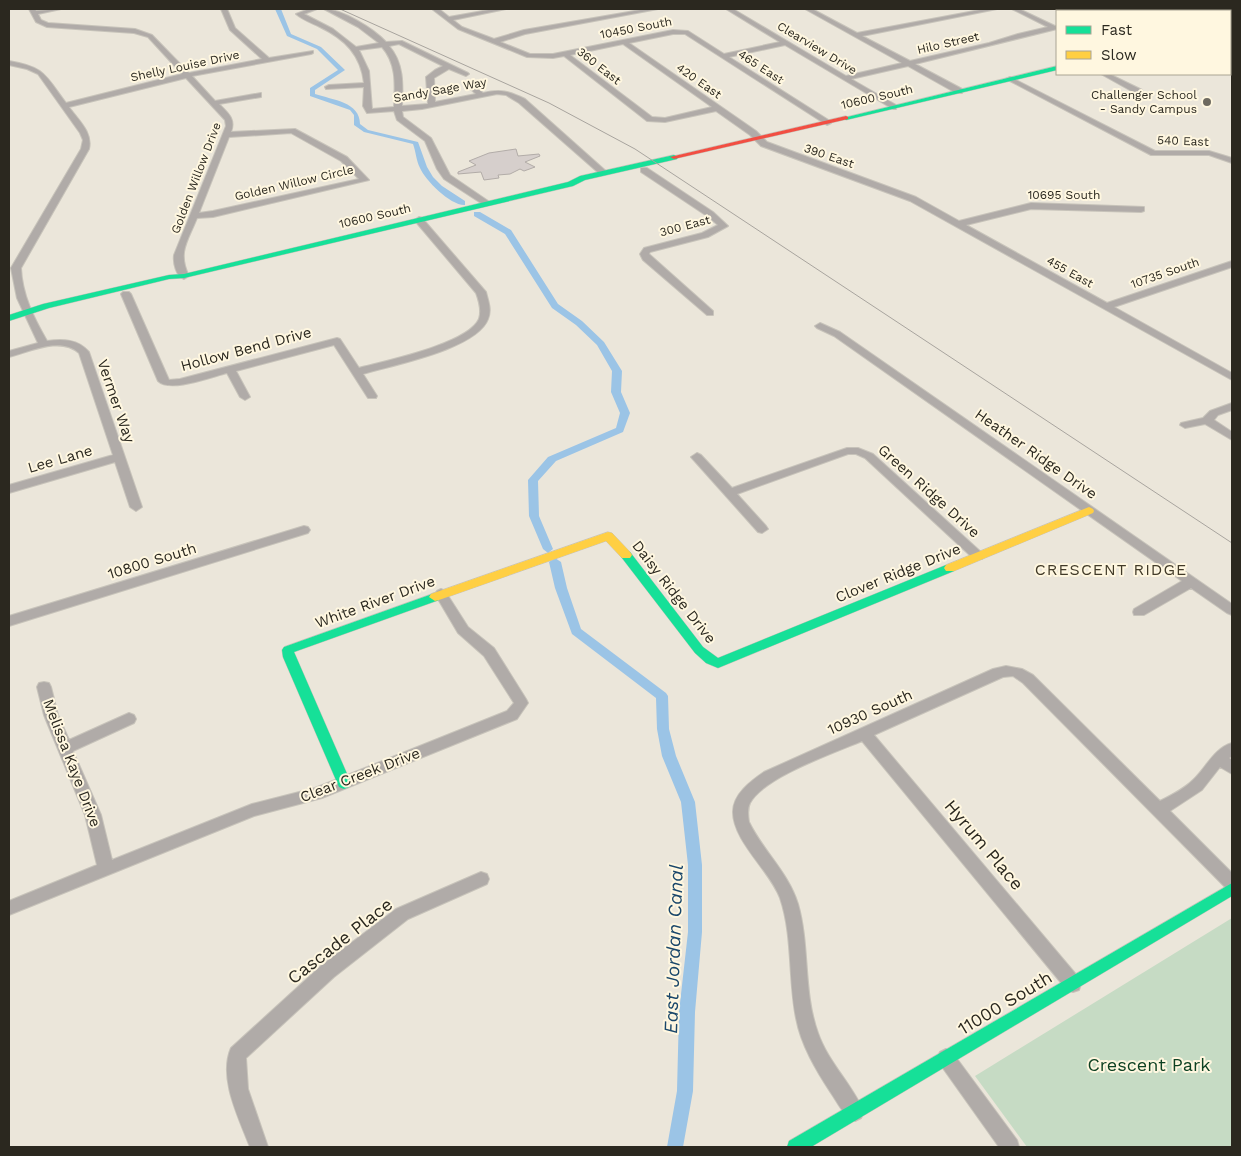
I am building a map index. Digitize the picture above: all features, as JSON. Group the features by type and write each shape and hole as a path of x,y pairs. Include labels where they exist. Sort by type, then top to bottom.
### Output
{"main road":[{"path":"1139,9 1143,10"},
{"name":"10600 South","path":"9,318 76,298 169,277 184,276 572,183 604,173 692,152 703,152 1056,68"},
{"name":"10600 South","path":"572,183 589,183 644,170 698,157 703,152"},
{"name":"10600 South","path":"28,313 48,312 126,294 172,283 184,276"},
{"name":"Clover Ridge Drive","path":"718,663 1089,510"},
{"name":"White River Drive","path":"344,783 288,650 608,536"},
{"name":"Daisy Ridge Drive","path":"608,536 619,546 698,650 710,660 718,663"},
{"name":"11000 South","path":"794,1147 1232,889"}],"street":[{"path":"33,11 58,9"},
{"path":"224,9 232,29 267,60"},
{"path":"314,9 299,14 332,31 354,49 364,64 368,85 329,87"},
{"path":"327,9 357,24 383,44 392,55 398,72 398,109 402,120 422,134 430,143 441,169 447,177 487,203"},
{"name":"360 East","path":"435,9 460,28 529,56 564,53 647,118 665,120 718,108"},
{"path":"447,19 503,9"},
{"path":"492,42 531,31 655,9"},
{"name":"Clearview Drive","path":"729,9 893,107"},
{"path":"856,34 994,9"},
{"path":"1015,9 1056,28"},
{"path":"811,10 958,91"},
{"path":"811,10 825,10"},
{"name":"Golden Willow Drive","path":"33,11 38,21 47,25 147,34 230,121 178,255 178,263 184,276"},
{"name":"Hilo Street","path":"845,78 998,44 1020,35 1056,28"},
{"name":"10450 South","path":"564,53 683,31"},
{"name":"465 East","path":"683,31 691,34 826,123"},
{"path":"354,49 402,42 407,48 466,74"},
{"name":"420 East","path":"624,42 759,139"},
{"path":"724,56 787,43"},
{"name":"Shelly Louise Drive","path":"64,106 188,75 311,52"},
{"path":"9,63 24,65 37,70 84,132 87,143 17,264 16,277 28,313 44,345"},
{"path":"432,105 430,77 436,71 449,66"},
{"path":"1106,75 1134,88 1139,94"},
{"name":"540 East","path":"1010,79 1154,153 1209,153 1223,156 1232,161"},
{"path":"468,83 480,94"},
{"name":"Sandy Sage Way","path":"368,85 367,106 370,111 432,105 480,94 503,92 519,99 604,173"},
{"path":"214,103 258,94"},
{"name":"Golden Willow Circle","path":"193,216 213,214 365,180 344,159 292,131 226,135"},
{"name":"390 East","path":"759,139 768,146 894,190"},
{"name":"300 East","path":"644,170 710,214 724,226 705,235 647,250 644,254 646,258 710,312"},
{"name":"455 East","path":"894,190 959,224 1232,377"},
{"name":"10695 South","path":"959,224 1013,209 1037,205 1141,209"},
{"path":"357,372 456,344 472,333 482,320 485,305 480,292 419,220"},
{"name":"10735 South","path":"1106,307 1232,264"},
{"name":"Hollow Bend Drive","path":"126,294 163,381 174,383 336,341 372,396"},
{"name":"Heather Ridge Drive","path":"820,326 837,334 1232,610"},
{"name":"Vermer Way","path":"9,354 44,345 66,342 75,344 84,352 136,506"},
{"path":"230,369 244,397"},
{"path":"1184,425 1208,420 1214,413 1232,406"},
{"path":"1208,420 1232,437"},
{"name":"Green Ridge Drive","path":"730,493 847,451 858,450 869,456 978,556"},
{"name":"Lee Lane","path":"9,489 120,457"},
{"path":"697,457 762,529"},
{"name":"10800 South","path":"9,621 304,530"},
{"path":"1139,612 1191,582"},
{"name":"Clear Creek Drive","path":"9,908 262,807 306,798 508,717 520,707 521,703 489,652 463,630 441,594"},
{"name":"10930 South","path":"855,1112 822,1062 810,1038 803,1005 792,911 783,885 743,825 739,810 745,798 759,783 769,776 1002,671 1015,671 1028,679 1159,809"},
{"name":"Melissa Kaye Drive","path":"44,687 51,715 93,815 106,869"},
{"path":"65,748 129,719"},
{"name":"Hyrum Place","path":"864,733 1072,984"},
{"path":"1232,749 1218,758 1198,786 1159,809 1232,883"},
{"path":"1218,758 1232,768"},
{"name":"Cascade Place","path":"259,1147 238,1078 237,1054 328,971 402,914 481,878"},
{"path":"946,1058 1010,1147"}],"green space":[{"name":"Crescent Park","path":"1232,918 1232,1147 1027,1147 975,1076"}],"building":[{"path":"516,149 518,156 539,154 540,156 525,162 535,167 524,171 520,169 510,174 498,175 499,178 484,180 481,172 458,174 458,172 476,165 469,161 489,153"}],"waterway":[{"name":"East Jordan Canal","path":"278,9 289,35 319,48 342,70 312,89 312,95 352,109 357,115 357,125 366,131 416,143 426,173 440,188 462,203"},
{"name":"East Jordan Canal","path":"477,214 508,232 555,306 579,323 601,344 617,371 616,392 625,413 620,430 552,459 533,480 534,516 548,549"},
{"name":"East Jordan Canal","path":"555,562 561,588 576,631 662,696 663,729 669,756 688,802 695,865 695,932 687,1012 685,1091 675,1147"}],"tram line":[{"path":"340,9 549,103 635,149 1232,543"}],"traffic: fast":[{"path":"1144,9 1148,10"},
{"path":"846,118 1056,68"},
{"path":"9,318 46,306 169,277 184,276 570,184 583,178 674,157"},
{"path":"626,555 699,650 710,660 718,663 950,568"},
{"path":"344,783 289,657 288,650 435,597"},
{"path":"795,1147 1232,889"}],"traffic: slow":[{"path":"950,568 1089,511"},
{"path":"435,597 608,536 626,555"}],"traffic: jam":[{"path":"674,157 846,118"}],"place":[{"name":"Challenger School - Sandy Campus","path":"1207,102"}],"district":[{"name":"CRESCENT RIDGE","path":"1111,569"}]}
